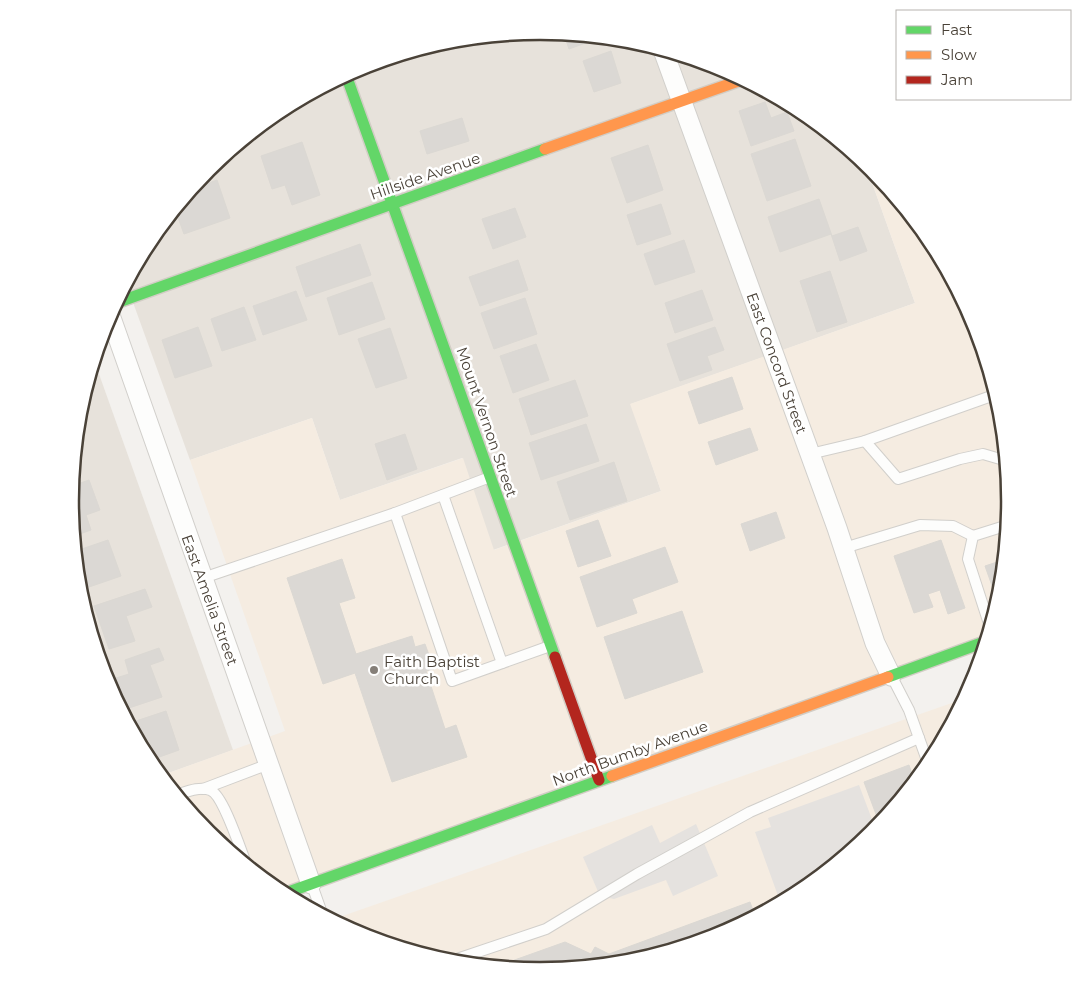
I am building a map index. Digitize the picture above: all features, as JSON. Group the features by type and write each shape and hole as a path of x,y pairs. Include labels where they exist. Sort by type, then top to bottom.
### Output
{"street":[{"name":"East Concord Street","path":"666,58 844,548 875,643 891,676"},
{"name":"Mount Vernon Street","path":"349,82 599,780"},
{"name":"Hillside Avenue","path":"126,298 393,202 734,83"},
{"name":"East Amelia Street","path":"114,326 311,884"},
{"name":"North Bumby Avenue","path":"293,890 979,645"}],"lane":[{"path":"810,454 865,441 990,397"},
{"path":"865,441 898,480 960,459 983,454 1000,459"},
{"path":"203,578 395,513 491,477"},
{"path":"444,495 502,663"},
{"path":"395,513 452,681 551,646"},
{"path":"844,548 920,525 953,526 972,536 1001,527"},
{"path":"972,536 968,559 987,619"},
{"path":"891,676 909,710 925,756"},
{"path":"465,956 546,929 637,874 750,812 918,738"},
{"path":"184,794 269,764"},
{"path":"203,788 216,793 226,812 241,852"},
{"path":"311,884 319,906"}],"shaded area":[{"path":"540,40 601,44 631,49 689,64 717,75 771,102 821,135 871,179 915,303 631,404 661,491 493,550 462,458 340,500 312,418 190,460 129,292 157,245 174,221 214,175 260,135 284,118 336,88 364,75 392,64 450,49 510,41"},
{"path":"871,179 907,221 924,245 954,297 978,353 993,411 1001,471 1001,532 993,592 980,644 289,888 260,868 214,828 168,773 285,731 190,460 312,418 340,500 463,458 494,550 661,491 630,404 915,303"},
{"path":"98,371 233,750 168,773 141,732 127,706 103,650 88,592 83,562 79,502 83,441"},
{"path":"956,701 940,732 907,782 867,828 845,848 821,868 771,901 717,928 689,939 631,954 601,959 571,962 510,962 450,954 421,947 392,939 340,917"},
{"path":"859,785 873,822 821,868 778,897 755,832 771,827 768,818"},
{"path":"696,824 718,876 673,896 666,880 614,899 600,896 583,857 652,825 660,843"}],"building":[{"path":"566,41 587,43 569,49"},
{"path":"611,51 621,83 594,92 583,61"},
{"path":"765,102 771,118 787,112 794,131 751,146 739,111"},
{"path":"462,118 469,141 427,154 420,131"},
{"path":"795,139 811,186 767,201 751,154"},
{"path":"302,142 320,195 292,205 285,185 272,189 261,156"},
{"path":"648,145 663,190 627,203 611,158"},
{"path":"217,180 230,218 184,234 178,217 206,184"},
{"path":"819,199 832,236 858,227 867,251 840,261 831,234 780,252 768,217"},
{"path":"661,204 671,234 637,245 627,215"},
{"path":"515,208 526,237 493,249 482,219"},
{"path":"684,240 695,272 655,285 644,254"},
{"path":"360,244 371,275 306,297 296,267"},
{"path":"518,260 528,290 480,306 469,277"},
{"path":"830,271 847,322 817,332 800,281"},
{"path":"372,282 385,319 339,335 327,298"},
{"path":"702,290 713,320 675,333 665,303"},
{"path":"296,291 307,320 263,335 253,306"},
{"path":"525,298 537,334 494,349 481,313"},
{"path":"244,307 256,340 222,351 211,319"},
{"path":"198,327 212,366 175,378 162,340"},
{"path":"715,327 724,350 707,356 712,370 680,381 667,344"},
{"path":"390,328 407,378 376,388 358,339"},
{"path":"536,344 549,380 513,393 500,356"},
{"path":"732,377 743,409 699,424 688,392"},
{"path":"575,380 588,416 531,435 519,399"},
{"path":"586,424 599,461 541,480 529,443"},
{"path":"750,428 758,450 716,465 708,442"},
{"path":"405,434 417,469 387,480 375,444"},
{"path":"614,462 627,501 570,520 557,482"},
{"path":"89,480 100,510 86,515 91,530 80,534 79,502 80,483"},
{"path":"776,512 785,538 750,551 741,524"},
{"path":"598,520 611,556 578,567 566,531"},
{"path":"108,540 121,576 89,587 86,578 82,549"},
{"path":"941,540 965,608 948,614 940,590 928,594 933,607 914,613 894,556"},
{"path":"665,547 678,582 632,599 637,613 597,627 580,577"},
{"name":"Faith Baptist Church","path":"342,559 355,598 339,603 356,654 412,636 415,647 425,644 434,669 426,671 445,729 456,725 467,757 392,782 355,673 323,684 287,578"},
{"path":"998,562 993,590 985,566"},
{"path":"145,589 152,607 126,616 135,641 109,649 94,606"},
{"path":"682,611 703,672 625,699 604,637"},
{"path":"159,648 164,660 150,665 162,697 128,708 116,678 129,674 125,660"},
{"path":"166,711 179,750 157,758 135,721"},
{"path":"909,765 912,775 877,817 864,782"},
{"path":"750,902 753,911 689,939 631,954 571,962 509,962 565,942 591,954 595,947 609,954"}],"traffic: fast":[{"path":"349,82 555,657"},
{"path":"126,299 545,149"},
{"path":"888,677 980,644"},
{"path":"293,890 612,776"}],"traffic: slow":[{"path":"545,149 734,83"},
{"path":"612,776 888,677"}],"traffic: jam":[{"path":"555,657 599,780"}],"place":[{"name":"Faith Baptist Church","path":"374,670"}]}
